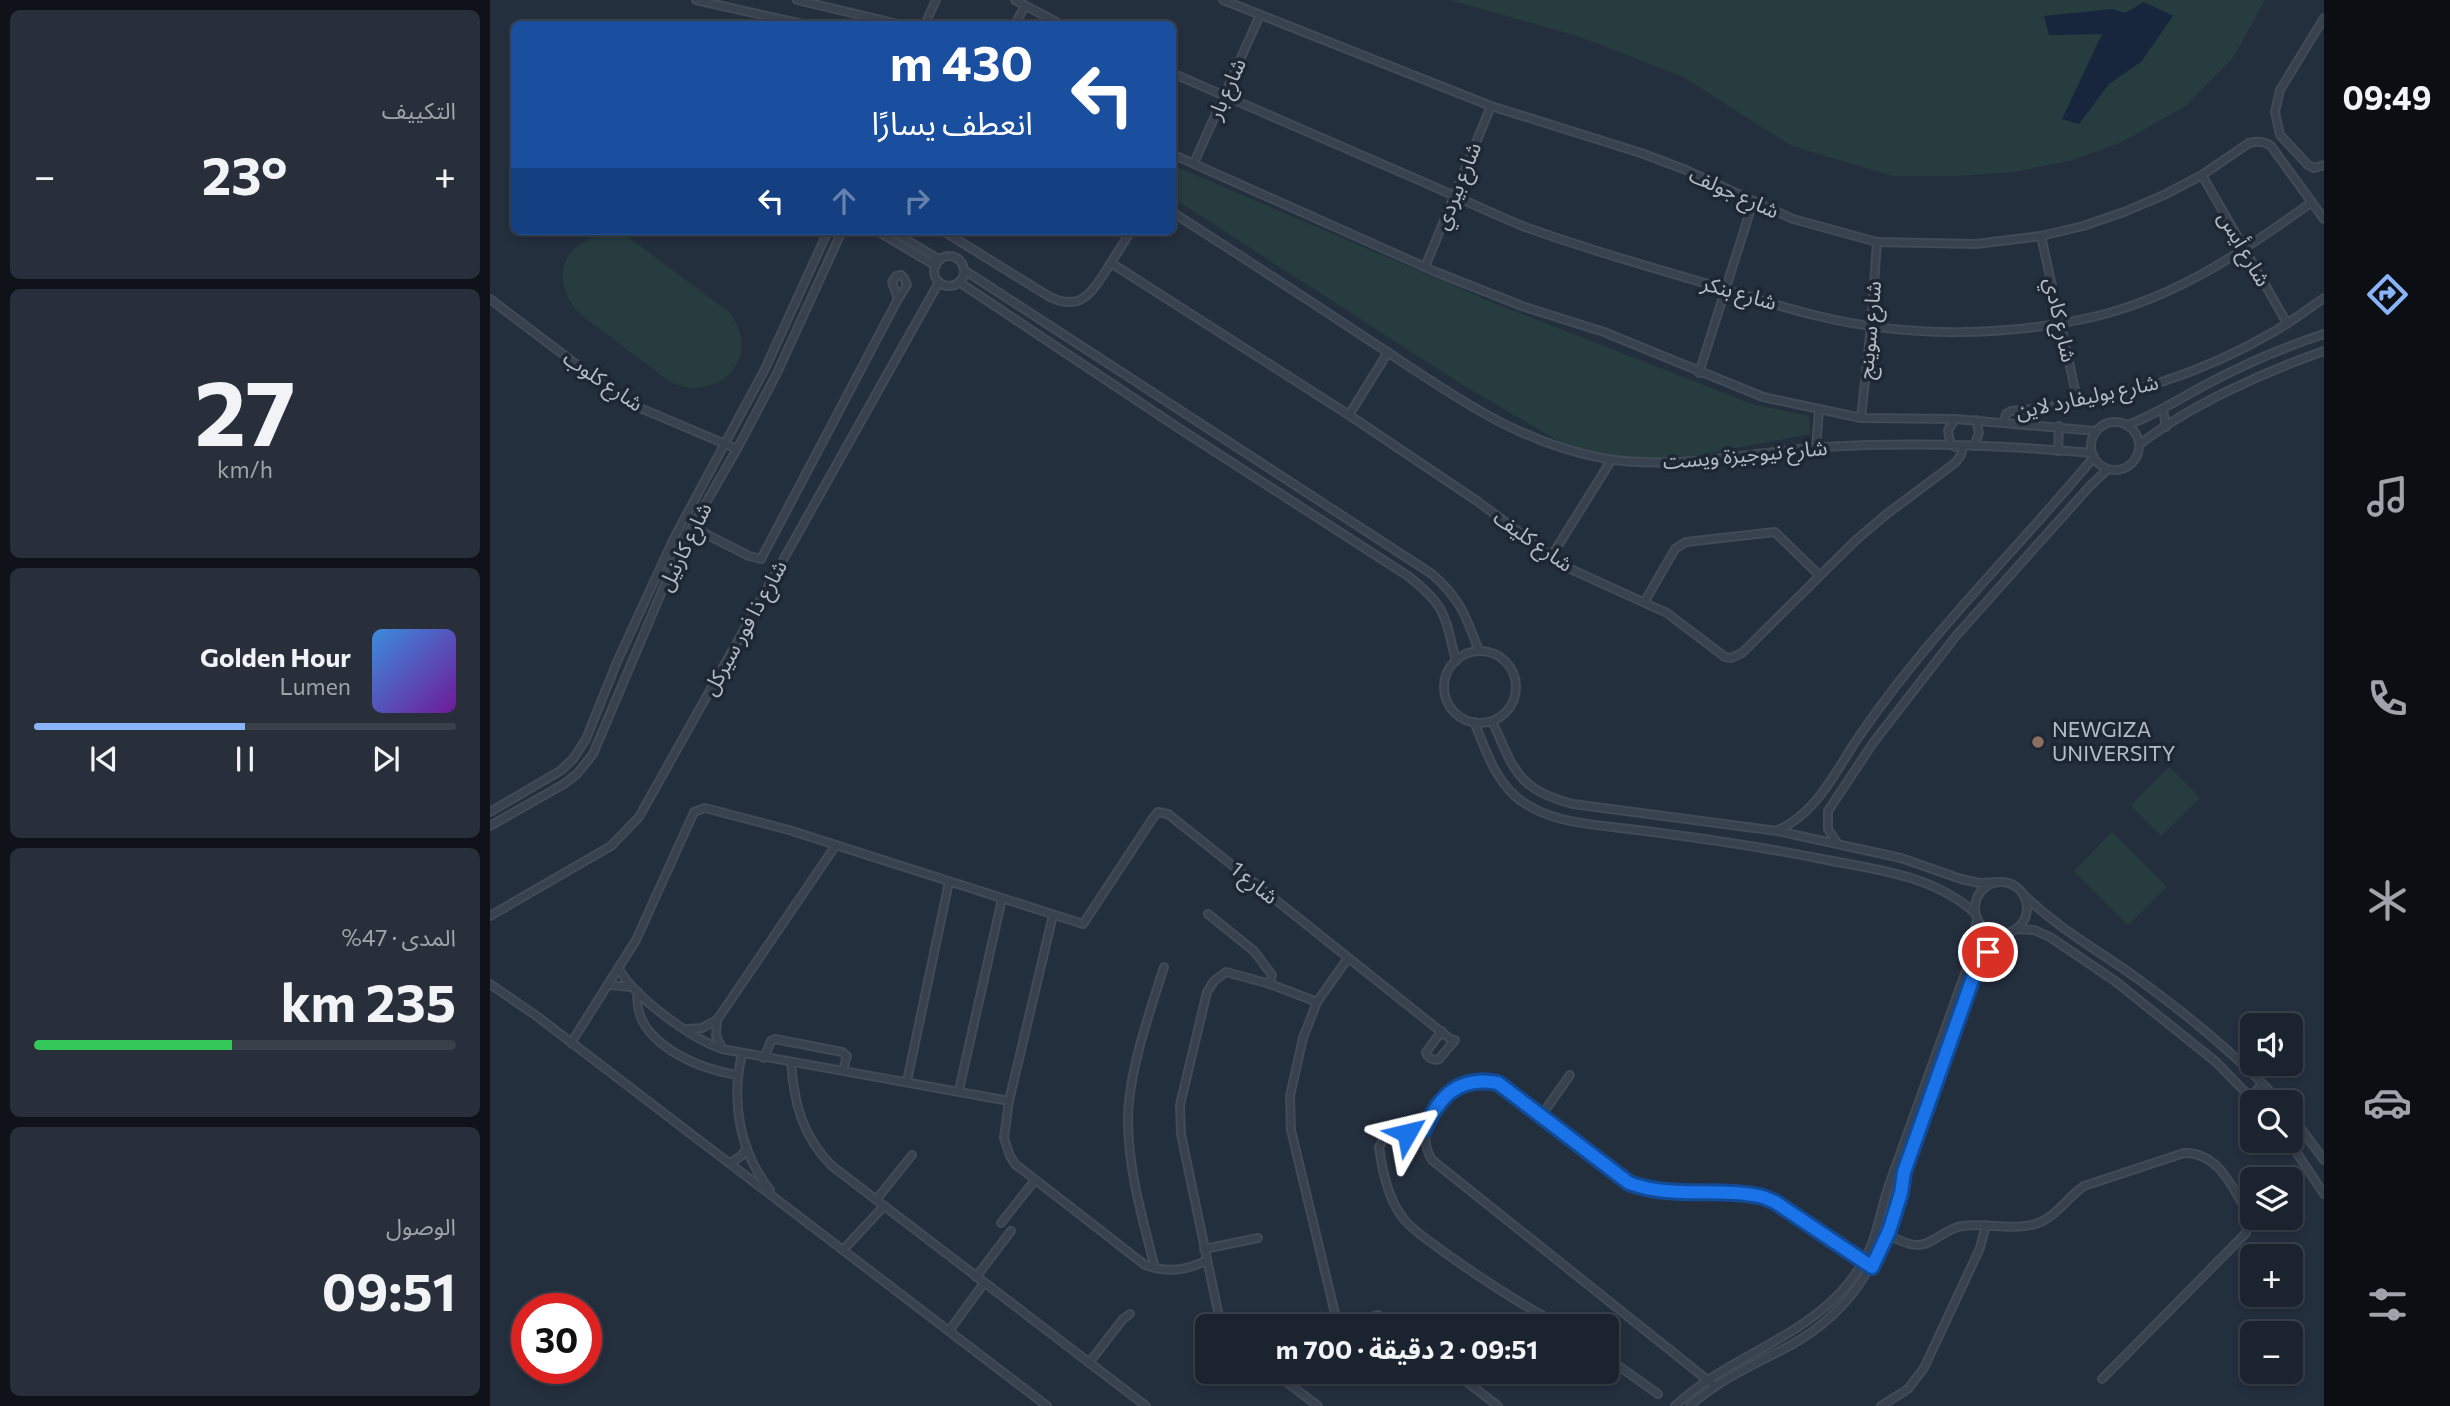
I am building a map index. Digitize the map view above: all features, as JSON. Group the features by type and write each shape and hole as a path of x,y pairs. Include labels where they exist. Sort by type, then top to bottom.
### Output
{"street":[{"path":"696,0 789,21"},
{"path":"797,0 886,21"},
{"path":"926,21 936,0"},
{"path":"1016,0 1054,21"},
{"name":"شارع جولف","path":"1223,0 1491,106 1641,153 1686,170 1793,219 1877,242 1976,244 2041,236 2083,226 2164,195 2202,175 2249,143 2261,141 2272,146 2312,202"},
{"path":"1017,21 1025,6"},
{"path":"854,13 856,21"},
{"name":"شارع بار","path":"1194,163 1260,15"},
{"path":"2324,18 2280,90 2275,112 2280,135 2297,154 2311,167 2324,165"},
{"name":"شارع بنكر","path":"1176,75 1520,225 1562,240 1819,317 1913,331 2009,329 2097,316 2148,299 2210,271 2245,250 2312,202"},
{"name":"شارع بيردي","path":"1425,267 1491,106"},
{"name":"شارع نيوجيزة ويست","path":"1176,156 1425,267 1522,306 1604,332 1763,397 1861,418 1955,419 2096,431"},
{"name":"شارع أيس","path":"2202,175 2287,323"},
{"path":"1699,373 1753,202"},
{"path":"2312,202 2324,219"},
{"name":"شارع نيوجيزة ويست","path":"1176,215 1468,406 1503,425 1546,443 1612,459 1660,463 1689,463 1873,444 1959,447 1993,445 2093,455"},
{"name":"شارع كارنيل","path":"490,811 559,771 573,759 586,739 617,662 681,524 765,369 826,235"},
{"name":"شارع كارنيل","path":"490,825 564,784 577,774 593,754 692,527 776,375 840,235"},
{"path":"885,235 938,263"},
{"path":"898,235 938,263"},
{"path":"950,235 1059,302 1069,303 1087,296 1128,235"},
{"name":"شارع كادي","path":"2041,236 2078,403"},
{"name":"شارع سوينج","path":"1861,418 1877,242"},
{"path":"1456,661 1445,616 1437,601 1408,576 959,282 945,286 935,274 938,263 948,257 955,258 964,270 1432,574 1463,608 1479,651"},
{"name":"شارع كليف","path":"1111,263 1349,415 1477,501 1551,557 1581,574 1645,601 1684,624 1720,654 1731,658 1742,653 1819,575 1888,513 1955,463 1961,455 1959,447"},
{"path":"959,282 964,270"},
{"name":"شارع ذا فور سيركل","path":"490,916 611,846 639,817 939,282"},
{"name":"شارع بوليفارد لاين","path":"2004,422 2006,414 2011,411 2119,395 2185,374 2247,346 2324,298"},
{"name":"شارع كلوب","path":"490,299 626,402 726,442 737,449"},
{"path":"692,527 749,556 761,559 898,299"},
{"path":"2128,425 2136,434 2139,445 2137,456 2130,465 2119,469 2102,466 2093,455 2092,439 2096,431 2111,422 2128,425 2164,409 2259,358 2324,334"},
{"path":"2139,445 2166,427 2244,385 2324,351"},
{"path":"1349,415 1388,352"},
{"path":"765,369 776,375"},
{"path":"2044,425 2045,408"},
{"path":"2164,409 2166,427"},
{"path":"1816,448 1819,410"},
{"path":"1955,419 1948,430 1950,442 1959,447"},
{"path":"1974,446 1979,433 1976,421"},
{"path":"2058,451 2059,426"},
{"path":"1777,831 1798,820 1815,803 1862,732 1918,657 2093,455"},
{"path":"1551,557 1612,459"},
{"path":"1837,843 1828,829 1828,811 1873,743 1934,662 2108,469"},
{"path":"1645,601 1675,549 1686,542 1775,532 1819,575"},
{"path":"649,592 661,597"},
{"path":"1479,651 1491,652 1502,658 1515,677 1514,700 1508,710 1492,721 1474,722 1458,716 1446,699 1445,678 1456,661 1464,655 1479,651"},
{"path":"1492,721 1512,767 1528,785 1548,798 1573,804 1777,831 1901,858 1979,883 2008,882 2016,886 2042,913 2185,1015 2269,1090"},
{"path":"1474,722 1495,772 1516,796 1543,813 1574,821 1757,845 1900,874 1939,887 1959,898 1988,931 2004,934"},
{"path":"1815,803 1828,811"},
{"path":"571,1043 619,969 655,901 694,812 699,809 715,809 836,845 1053,915 1009,1101 1004,1138 1006,1147 1015,1164 1145,1265 1181,1270 1206,1260"},
{"name":"شارع 1","path":"1053,915 1083,924 1158,812 1168,814 1455,1041 1440,1059 1434,1060 1427,1056 1426,1052 1442,1031"},
{"path":"1684,835 1685,819"},
{"path":"683,1028 702,1028 717,1020 836,845"},
{"path":"907,1081 949,881"},
{"path":"1675,1406 1707,1379 1807,1323 1838,1295 1863,1261 1967,968 1977,897 1982,890 1997,882"},
{"path":"2016,929 2026,915 2026,897"},
{"path":"959,1090 1002,899"},
{"path":"1208,914 1254,951 1272,975 1270,984"},
{"path":"1690,1406 1715,1386 1816,1328 1847,1300 1872,1267 1887,1235 1904,1172 1975,972 2004,934 2016,929 2034,930 2050,937 2115,981 2200,1048 2243,1090"},
{"path":"1337,1314 1291,1130 1290,1096 1303,1038 1317,1002 1348,958"},
{"path":"1155,1268 1134,1180 1128,1117 1137,1062 1164,967"},
{"path":"1967,968 1975,972"},
{"path":"619,969 631,987 683,1028 702,1041 722,1049 1009,1101"},
{"path":"1218,1314 1181,1134 1180,1115 1180,1105 1207,992 1214,981 1226,972 1270,984 1317,1002"},
{"path":"490,984 778,1199 1047,1406"},
{"path":"610,985 631,987"},
{"path":"638,992 637,1010 640,1019 662,1042 702,1067 738,1075"},
{"path":"717,1020 716,1035 722,1049"},
{"path":"764,1058 771,1041 775,1039 842,1052 846,1056 843,1070"},
{"path":"742,1054 737,1109 747,1148 758,1172 778,1199"},
{"path":"791,1062 796,1103 802,1124 813,1144 832,1166 1146,1406"},
{"path":"1934,1063 1943,1065"},
{"path":"1541,1116 1570,1075"},
{"path":"1715,1386 1508,1218 1440,1168 1427,1152 1424,1130 1437,1105 1450,1091 1478,1081 1498,1083 1629,1183 1643,1188 1763,1197 1775,1202 1872,1267"},
{"path":"2258,1090 2262,1083"},
{"path":"2303,1128 2324,1160"},
{"path":"1424,1130 1385,1137 1379,1147 1393,1202 1402,1218 1481,1278 1538,1314"},
{"path":"730,1163 747,1148"},
{"path":"1887,1235 1917,1245 1955,1227 2030,1226 2052,1216 2072,1194 2084,1186 2184,1153 2193,1152 2208,1158 2221,1169 2249,1215 2246,1233 2102,1379"},
{"path":"2297,1153 2324,1194"},
{"path":"876,1200 912,1155"},
{"path":"1001,1223 1035,1180"},
{"path":"1886,1194 1899,1198"},
{"path":"843,1250 884,1206"},
{"path":"1881,1406 1908,1389 1924,1368 1980,1248 1986,1225"},
{"path":"976,1276 1011,1231"},
{"path":"1204,1249 1258,1238"},
{"path":"950,1331 984,1283"},
{"path":"1089,1363 1123,1319 1130,1314"},
{"path":"1619,1366 1658,1394"},
{"path":"1288,1384 1318,1406"},
{"path":"1470,1384 1498,1406"}],"green space":[{"path":"1450,0 2265,0 2233,58 2186,106 2120,143 2073,160 2014,172 1960,176 1893,176 1792,146 1683,77 1581,37"},
{"path":"1176,167 1499,305 1752,404 1809,416 1810,434 1646,465 1562,443 1461,384 1176,200"},
{"path":"603,235 628,237 729,312 738,328 741,344 739,359 732,371 721,381 707,386 690,387 672,383 581,315 565,289 564,264 579,245"},
{"path":"2169,767 2200,798 2161,836 2131,805"},
{"path":"2112,832 2167,887 2128,925 2074,871"}],"water":[{"path":"2144,2 2173,16 2141,62 2109,84 2079,124 2062,119 2102,34 2049,35 2044,16 2112,9 2125,13"}],"place":[{"name":"NEWGIZA UNIVERSITY","path":"2038,742"}],"route":[{"path":"1407,1133 1424,1130 1442,1098 1458,1086 1478,1081 1498,1083 1629,1183 1643,1188 1763,1197 1775,1202 1872,1267 1889,1231 1901,1193 1904,1172 1975,972 1988,952"}]}
